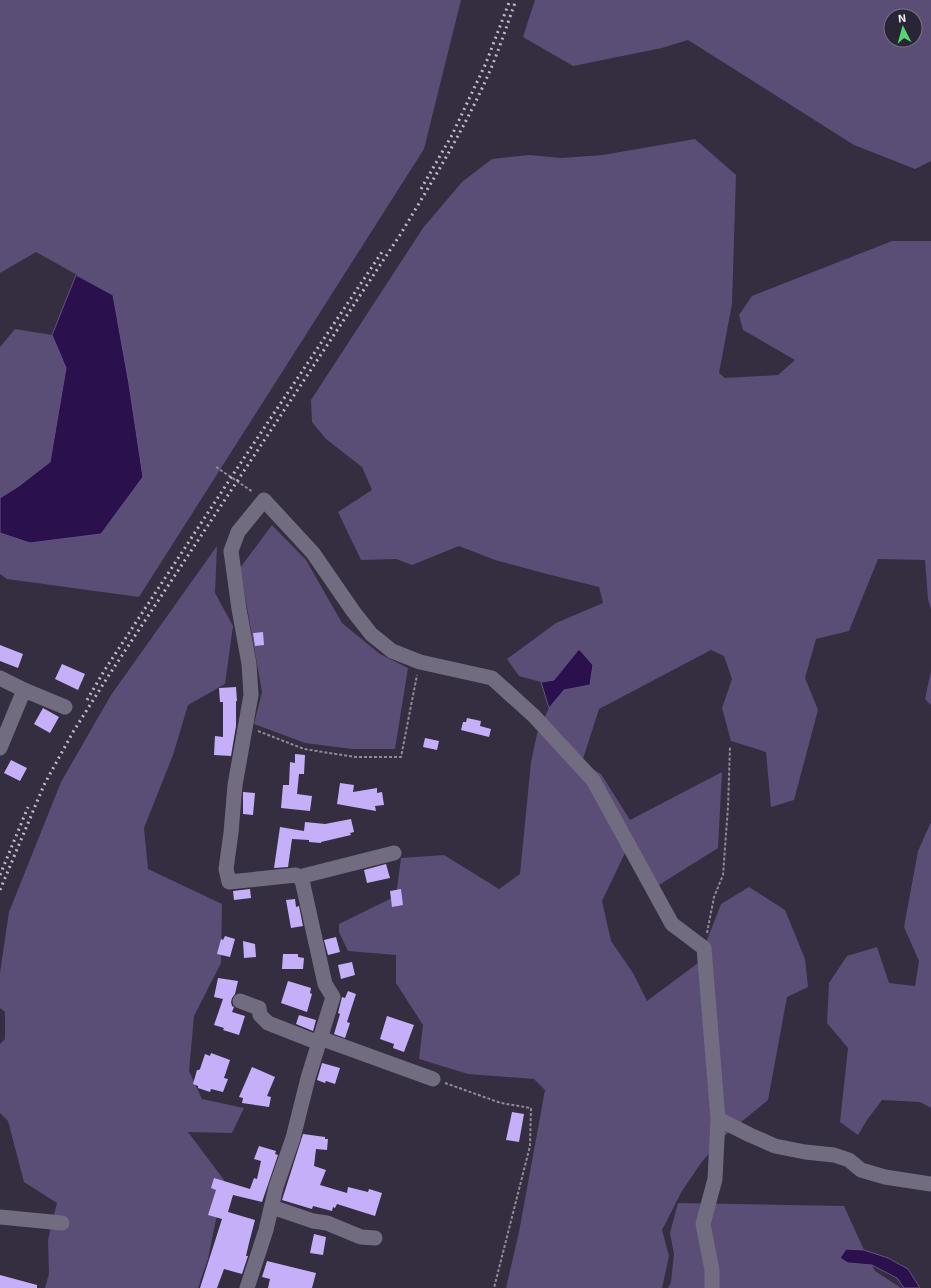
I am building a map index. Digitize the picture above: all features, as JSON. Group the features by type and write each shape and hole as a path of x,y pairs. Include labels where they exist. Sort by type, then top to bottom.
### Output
{"street":[{"path":"394,853 299,877 296,875 229,882 226,869 236,785 251,695 249,664 230,551 238,532 264,500 313,553 353,611 371,634 392,651 420,662 492,678 534,716 593,780 672,924 704,948 718,1119 715,1179 702,1224 712,1270 712,1288"},
{"path":"0,678 65,707"},
{"path":"0,748 24,690"},
{"path":"249,1287 266,1230 276,1187 293,1138 308,1078 333,997 325,984 302,880 299,877"},
{"path":"240,1001 259,1008 260,1015 268,1023 433,1079"},
{"path":"718,1119 775,1146 805,1152 834,1155 849,1160 862,1170 885,1177 931,1184"},
{"path":"272,1207 313,1221 327,1223 361,1237 375,1238"},
{"path":"0,1217 62,1223"}],"path":[{"path":"216,467 264,500"},
{"path":"245,726 304,749 355,757 401,757 420,662"},
{"path":"704,948 714,897 724,875 730,747"},
{"path":"433,1079 501,1103 531,1108 530,1146 494,1288"}],"shaded area":[{"path":"0,0 461,0 424,149 139,597 7,579 0,574 0,533 30,543 113,295 36,252 0,273"},
{"path":"535,0 931,0 931,161 915,169 854,145 688,40 662,48 573,66 523,37"},
{"path":"695,139 736,175 732,304 719,373 725,378 778,375 795,360 743,330 739,315 752,296 892,241 931,241 931,609 928,599 925,560 878,559 849,631 816,639 805,678 818,710 794,800 771,807 766,752 731,741 722,708 732,679 724,656 711,650 599,709 582,762 601,774 630,820 722,772 718,848 659,885 625,853 602,901 611,941 633,973 647,1001 698,963 721,904 749,887 785,910 805,959 808,987 787,997 768,1100 723,1137 701,1163 682,1191 662,1230 669,1256 662,1288 506,1288 519,1232 545,1090 534,1079 468,1074 419,1059 423,1025 396,983 396,955 348,951 339,932 339,924 396,896 401,858 444,855 499,889 520,874 531,762 537,734 549,708 564,690 590,685 561,671 554,680 541,682 519,676 507,659 556,623 603,603 599,587 495,560 459,546 412,565 396,559 361,560 338,512 372,490 362,467 326,439 312,422 311,400 423,228 462,182 492,159 529,155 561,158 603,155"},
{"path":"76,275 113,295 129,384 143,477 101,534 30,543 0,533 0,498 19,486 50,462 66,368 52,335"},
{"path":"15,329 52,335 66,368 50,462 19,486 0,498 0,347"},
{"path":"272,525 306,560 342,623 380,654 408,668 395,749 352,749 305,743 254,724 262,692 240,568"},
{"path":"217,546 215,593 233,626 225,684 188,705 173,755 144,828 148,869 222,904 221,963 194,1016 189,1071 202,1099 244,1108 232,1133 188,1132 224,1180 208,1259 198,1288 45,1288 49,1274 48,1240 57,1203 24,1182 8,1121 0,1113 0,1044 5,1039 5,1012 0,1008 0,973 9,912 61,782 111,695"},
{"path":"579,649 593,665 590,685 564,690 549,708 541,682 554,680"},
{"path":"931,671 931,705 925,699"},
{"path":"931,822 931,1108 920,1102 882,1100 858,1135 840,1122 848,1048 827,1023 829,983 847,956 877,947 889,983 915,986 919,961 904,927 918,851"},
{"path":"678,1203 844,1206 864,1250 846,1249 848,1263 872,1265 875,1271 901,1288 668,1288 671,1282 674,1254 670,1233"},
{"path":"846,1249 864,1250 888,1258 908,1269 920,1288 904,1288 897,1278 872,1265 848,1263 840,1258"}],"building":[{"path":"263,632 264,645 255,646 253,633"},
{"path":"0,645 23,654 18,668 0,661"},
{"path":"62,664 85,674 78,690 55,679"},
{"path":"236,687 236,726 231,756 214,755 215,736 223,737 223,702 220,702 219,688"},
{"path":"43,708 59,717 50,733 34,724"},
{"path":"467,718 481,721 480,726 491,729 489,737 461,730 463,722 466,722"},
{"path":"425,738 439,741 437,750 423,747"},
{"path":"295,754 305,755 304,774 299,774 297,794 312,796 310,811 281,808 283,785 289,785 290,762 295,763"},
{"path":"11,760 27,768 20,781 4,773"},
{"path":"340,783 354,785 353,792 377,788 377,793 382,792 384,805 375,806 376,811 337,804"},
{"path":"243,792 255,793 253,815 243,814"},
{"path":"351,819 354,832 350,833 351,835 321,843 309,842 309,840 292,839 288,867 274,868 280,827 304,831 305,822 325,824"},
{"path":"386,864 390,878 367,883 364,870"},
{"path":"250,889 251,898 234,900 233,891"},
{"path":"401,889 403,905 392,907 390,891"},
{"path":"295,899 296,907 299,906 303,926 291,928 286,900"},
{"path":"225,936 235,939 230,957 217,954 221,939 223,940"},
{"path":"336,937 340,952 328,955 324,940"},
{"path":"243,941 255,944 256,957 244,958"},
{"path":"283,954 298,954 298,957 304,958 303,969 282,969"},
{"path":"352,962 355,975 341,979 338,965"},
{"path":"218,978 238,981 235,994 231,1002 232,1006 234,1007 232,1012 245,1016 239,1035 223,1030 224,1028 214,1025 223,999 214,997"},
{"path":"288,981 311,988 310,993 312,994 307,1012 281,1003"},
{"path":"348,991 356,994 347,1022 350,1023 345,1038 334,1034 340,1014 338,1013 342,997 345,998"},
{"path":"299,1015 316,1020 313,1031 296,1024"},
{"path":"387,1016 414,1025 404,1052 393,1048 394,1044 380,1039"},
{"path":"211,1053 230,1060 224,1078 228,1079 223,1092 211,1089 210,1092 198,1088 198,1086 193,1084 197,1070 200,1069 205,1054 210,1056"},
{"path":"322,1063 340,1068 335,1084 317,1080"},
{"path":"252,1067 275,1077 267,1096 271,1097 269,1107 242,1103 243,1098 239,1097"},
{"path":"512,1112 524,1114 519,1142 506,1140"},
{"path":"303,1134 325,1137 325,1139 328,1139 327,1150 316,1149 314,1166 326,1170 320,1185 347,1193 348,1187 368,1192 369,1189 382,1193 375,1216 337,1204 335,1208 333,1207 332,1211 313,1206 312,1209 282,1200"},
{"path":"259,1146 276,1151 275,1154 278,1155 262,1202 233,1195 228,1212 255,1220 246,1256 248,1256 242,1274 224,1269 217,1288 200,1288 222,1219 208,1215 216,1190 211,1188 214,1178 250,1189 254,1178 257,1179 261,1161 254,1159"},
{"path":"314,1234 326,1237 323,1255 310,1253"},
{"path":"267,1261 316,1273 312,1288 268,1288 270,1279 262,1277"},
{"path":"0,1275 37,1285 37,1288 0,1288"}],"railway":[{"path":"421,189 452,135 486,63 510,0"},
{"path":"0,890 44,785 73,732 109,675 400,235 437,173 472,110 495,58 516,0"},
{"path":"87,700 104,671 236,470 384,249"},
{"path":"0,875 28,807"}]}
